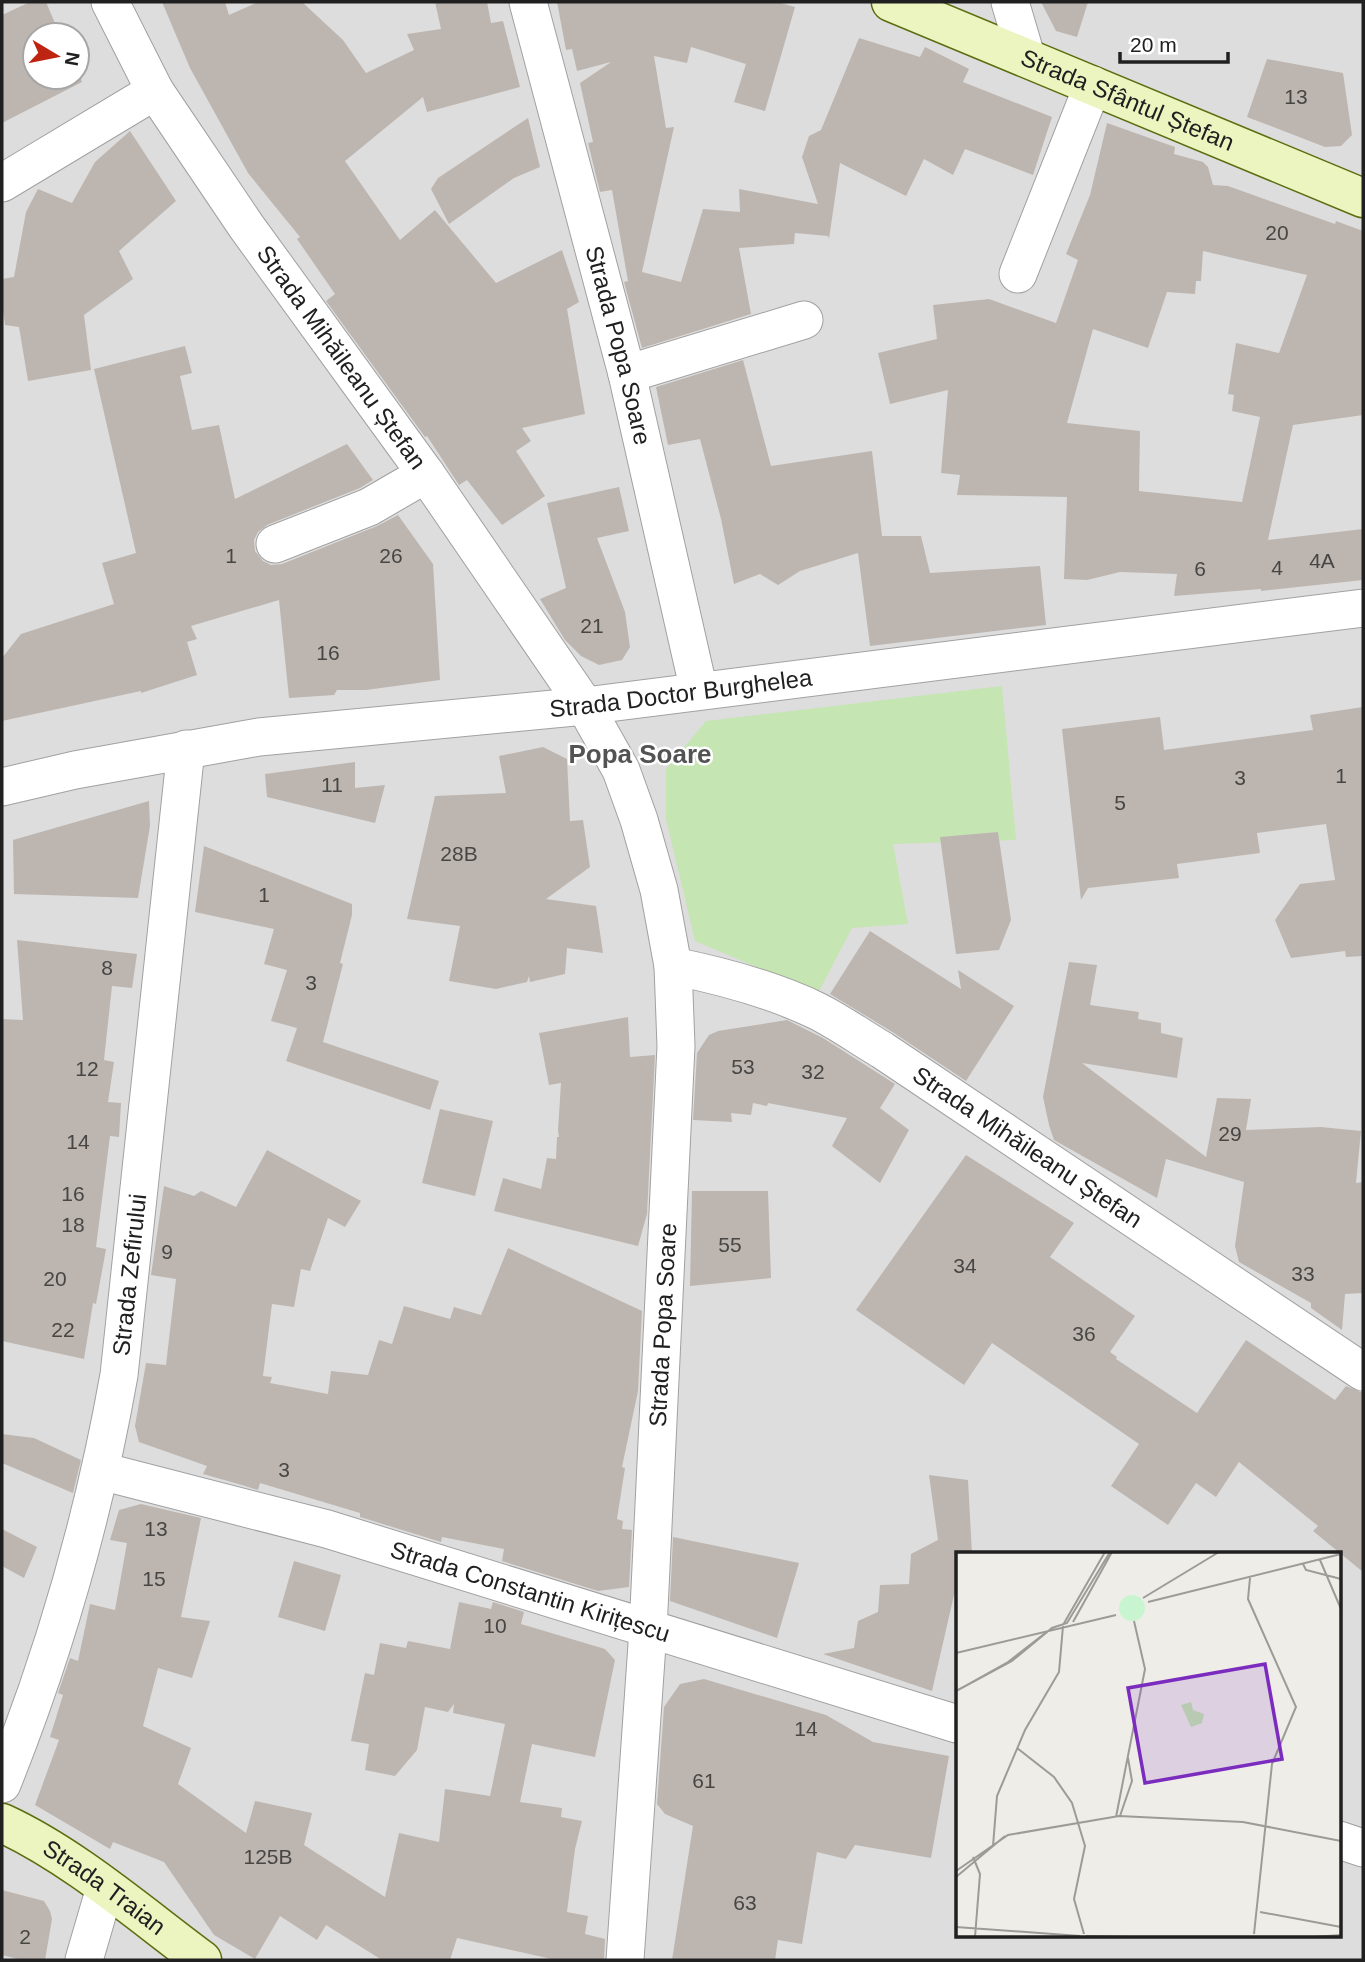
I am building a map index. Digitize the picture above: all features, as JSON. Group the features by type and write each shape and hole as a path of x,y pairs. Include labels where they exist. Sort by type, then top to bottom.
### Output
{"street":[{"name":"Strada Mihăileanu Ștefan","path":"110,2 155,91 246,226 426,474 585,706"},
{"name":"Strada Popa Soare","path":"528,2 627,374 699,691"},
{"name":"Strada Sfântul Ștefan","path":"891,2 1363,198"},
{"path":"1010,2 1026,56"},
{"path":"1018,274 1093,85"},
{"path":"2,183 155,91"},
{"path":"627,374 804,320"},
{"path":"275,544 369,507 426,474"},
{"name":"Strada Doctor Burghelea","path":"2,787 75,770 259,737 585,706 1363,608"},
{"name":"Strada Popa Soare","path":"585,706 621,770 659,890 673,966 676,1046 648,1630 625,1960"},
{"name":"Strada Zefirului","path":"2,1784 32,1708 61,1620 101,1471 119,1375 186,749"},
{"name":"Strada Mihăileanu Ștefan","path":"673,966 751,985 788,998 830,1018 893,1057 1363,1372"},
{"name":"Strada Constantin Kirițescu","path":"101,1471 327,1529 956,1724"},
{"name":"Strada Traian","path":"2,1823 40,1843 202,1960"},
{"path":"1340,1840 1363,1848"},
{"path":"85,1960 105,1888"}],"shaded area":[{"path":"2,2 1363,2 1363,1960 2,1960"}],"green space":[{"path":"1002,686 1016,840 893,844 908,924 852,928 818,993 695,941 666,819 666,769 706,721"}],"building":[{"path":"30,2 46,2 54,21 21,21 21,91 64,91 2,123 2,15"},
{"path":"162,2 225,2 229,15 258,2 302,2 343,40 366,73 414,50 407,34 441,29 435,2 487,2 491,23 503,21 520,87 427,112 423,97 345,161 400,240 435,210 496,283 562,250 579,302 567,309 585,414 522,428 531,441 516,451 545,496 502,525 467,480 459,485 427,436 425,437 326,301 335,294 297,239 300,237 248,173 190,68"},
{"path":"557,2 777,2 795,7 765,111 734,102 746,64 691,47 687,63 654,56 666,128 674,127 642,272 681,282 703,209 740,212 739,189 818,204 802,157 809,136 821,130 859,38 920,57 925,47 969,69 963,82 1052,117 1033,175 965,149 953,175 924,159 906,196 840,163 829,239 828,236 795,233 794,244 739,248 751,314 642,348 624,282 628,281 612,190 600,192 588,143 593,142 580,83 611,62 577,71 572,49 566,50"},
{"path":"1041,2 1088,2 1077,37 1056,31"},
{"path":"1267,59 1343,73 1352,135 1341,146 1325,147 1247,117"},
{"path":"528,118 540,167 514,178 449,224 431,189 438,178"},
{"path":"1107,123 1175,147 1174,154 1203,162 1208,167 1213,185 1228,186 1335,224 1336,221 1363,231 1363,415 1293,425 1268,540 1363,529 1363,580 1261,591 1174,596 1177,574 1120,572 1087,580 1064,579 1067,497 957,495 960,475 941,473 948,390 890,404 878,353 937,339 933,305 989,299 1056,323 1078,260 1066,254 1090,195","holes":["1203,251 1307,275 1279,353 1236,343 1228,394 1234,395 1232,411 1260,417 1242,502 1139,491 1140,431 1067,423 1093,329 1148,348 1167,292 1195,294 1196,281 1201,281"]},
{"path":"130,131 176,201 119,251 133,279 84,315 91,370 28,381 19,327 5,325 2,302 2,279 14,277 26,212 38,189 72,203 95,162"},
{"path":"185,346 192,373 180,376 192,430 219,425 235,499 347,444 373,480 360,488 267,525 258,532 254,540 255,551 263,561 271,565 282,564 398,515 433,564 440,680 366,690 337,690 334,695 289,698 279,600 191,626 197,639 187,642 197,675 141,693 2,721 2,658 21,634 114,604 102,563 136,553 94,369"},
{"path":"743,360 771,466 872,451 882,536 921,536 930,573 1040,566 1046,625 870,646 858,553 800,571 778,585 760,574 734,584 721,519 700,439 668,445 656,387"},
{"path":"619,487 629,531 597,538 625,612 630,647 622,660 599,665 581,656 565,640 540,599 566,588 547,503"},
{"path":"1363,707 1363,956 1346,957 1345,951 1291,958 1275,920 1300,884 1335,880 1326,824 1257,833 1260,853 1177,864 1179,878 1088,888 1081,900 1062,729 1160,717 1164,750 1313,730 1310,715"},
{"path":"543,747 567,759 570,821 583,820 590,867 546,899 596,906 603,953 567,948 565,974 530,982 529,976 527,982 496,989 449,981 460,926 407,919 435,796 506,793 499,756"},
{"path":"355,762 355,788 385,785 375,823 267,797 265,774"},
{"path":"149,801 150,826 138,898 14,894 13,840"},
{"path":"998,832 1011,920 999,950 956,954 940,837"},
{"path":"204,846 352,904 352,915 340,963 343,964 323,1042 439,1081 430,1110 286,1061 297,1028 271,1021 287,970 264,964 274,929 195,912"},
{"path":"870,931 961,989 958,970 1014,1006 966,1081 830,994"},
{"path":"17,940 137,954 132,988 112,986 104,1060 114,1062 108,1102 121,1103 119,1137 110,1136 96,1247 106,1249 96,1304 93,1303 84,1359 2,1341 2,1019 23,1020"},
{"path":"1069,962 1097,965 1090,1005 1139,1012 1138,1019 1161,1023 1161,1033 1183,1038 1177,1078 1082,1063 1206,1157 1217,1098 1251,1099 1246,1130 1321,1127 1361,1131 1356,1183 1363,1182 1363,1293 1345,1294 1342,1330 1311,1308 1311,1303 1239,1262 1235,1246 1244,1182 1166,1159 1157,1198 1054,1140 1043,1097"},
{"path":"628,1017 630,1057 655,1055 647,1214 638,1246 494,1211 503,1178 541,1189 547,1158 556,1159 561,1083 549,1085 539,1033"},
{"path":"787,1020 823,1038 895,1084 880,1108 909,1130 880,1183 832,1146 847,1118 768,1103 767,1106 753,1103 751,1115 731,1113 732,1122 693,1120 697,1053 709,1035 718,1031"},
{"path":"440,1109 493,1121 475,1196 422,1183"},
{"path":"267,1150 361,1201 345,1227 328,1218 310,1271 301,1269 294,1307 272,1304 263,1376 272,1377 270,1383 328,1394 331,1371 368,1375 379,1340 392,1344 404,1306 450,1319 454,1307 481,1315 508,1248 642,1311 638,1391 622,1467 625,1468 617,1519 623,1521 622,1529 632,1530 629,1587 598,1591 502,1561 504,1549 442,1537 441,1542 360,1517 360,1513 260,1483 258,1490 203,1474 207,1466 139,1442 135,1426 146,1363 166,1365 176,1279 151,1275 164,1186 194,1196 201,1191 236,1207"},
{"path":"966,1155 1074,1223 1050,1257 1135,1316 1110,1352 1116,1359 1197,1413 1246,1340 1335,1400 1346,1386 1363,1393 1363,1572 1313,1531 1318,1526 1239,1462 1216,1497 1196,1483 1168,1525 1111,1486 1139,1444 992,1343 964,1385 856,1310"},
{"path":"692,1191 768,1191 771,1278 690,1286"},
{"path":"2,1434 34,1438 81,1460 73,1493 2,1463"},
{"path":"929,1475 968,1480 972,1552 956,1552 956,1595 932,1691 823,1654 854,1648 858,1621 878,1612 880,1585 909,1584 911,1554 938,1540"},
{"path":"141,1504 201,1518 181,1617 210,1621 192,1678 158,1668 143,1726 191,1748 178,1784 246,1833 255,1801 312,1813 304,1845 385,1897 399,1833 439,1842 445,1789 490,1796 505,1724 453,1713 454,1704 448,1712 425,1707 417,1750 395,1776 365,1770 369,1744 351,1741 365,1673 374,1675 380,1643 406,1648 408,1641 450,1649 459,1602 491,1609 493,1602 524,1612 521,1624 605,1649 615,1660 595,1757 532,1744 520,1802 562,1808 561,1817 582,1821 575,1849 567,1912 588,1916 585,1934 605,1939 604,1960 556,1960 457,1938 450,1960 382,1960 326,1925 317,1940 280,1916 255,1959 214,1935 164,1862 113,1842 110,1849 35,1805 59,1740 50,1737 63,1695 58,1693 70,1658 78,1661 90,1604 115,1610 127,1543 110,1540 119,1510"},
{"path":"2,1529 37,1547 24,1578 2,1566"},
{"path":"673,1537 799,1563 777,1638 670,1601"},
{"path":"294,1561 341,1575 325,1631 278,1617"},
{"path":"704,1679 826,1715 873,1742 949,1756 931,1858 855,1845 846,1859 817,1852 802,1944 778,1940 775,1960 672,1960 693,1826 665,1814 657,1804 664,1707 680,1684"},
{"path":"2,1890 44,1901 52,1919 45,1960 22,1960 2,1955"}],"district":[{"name":"Popa Soare","path":"640,754"}]}
